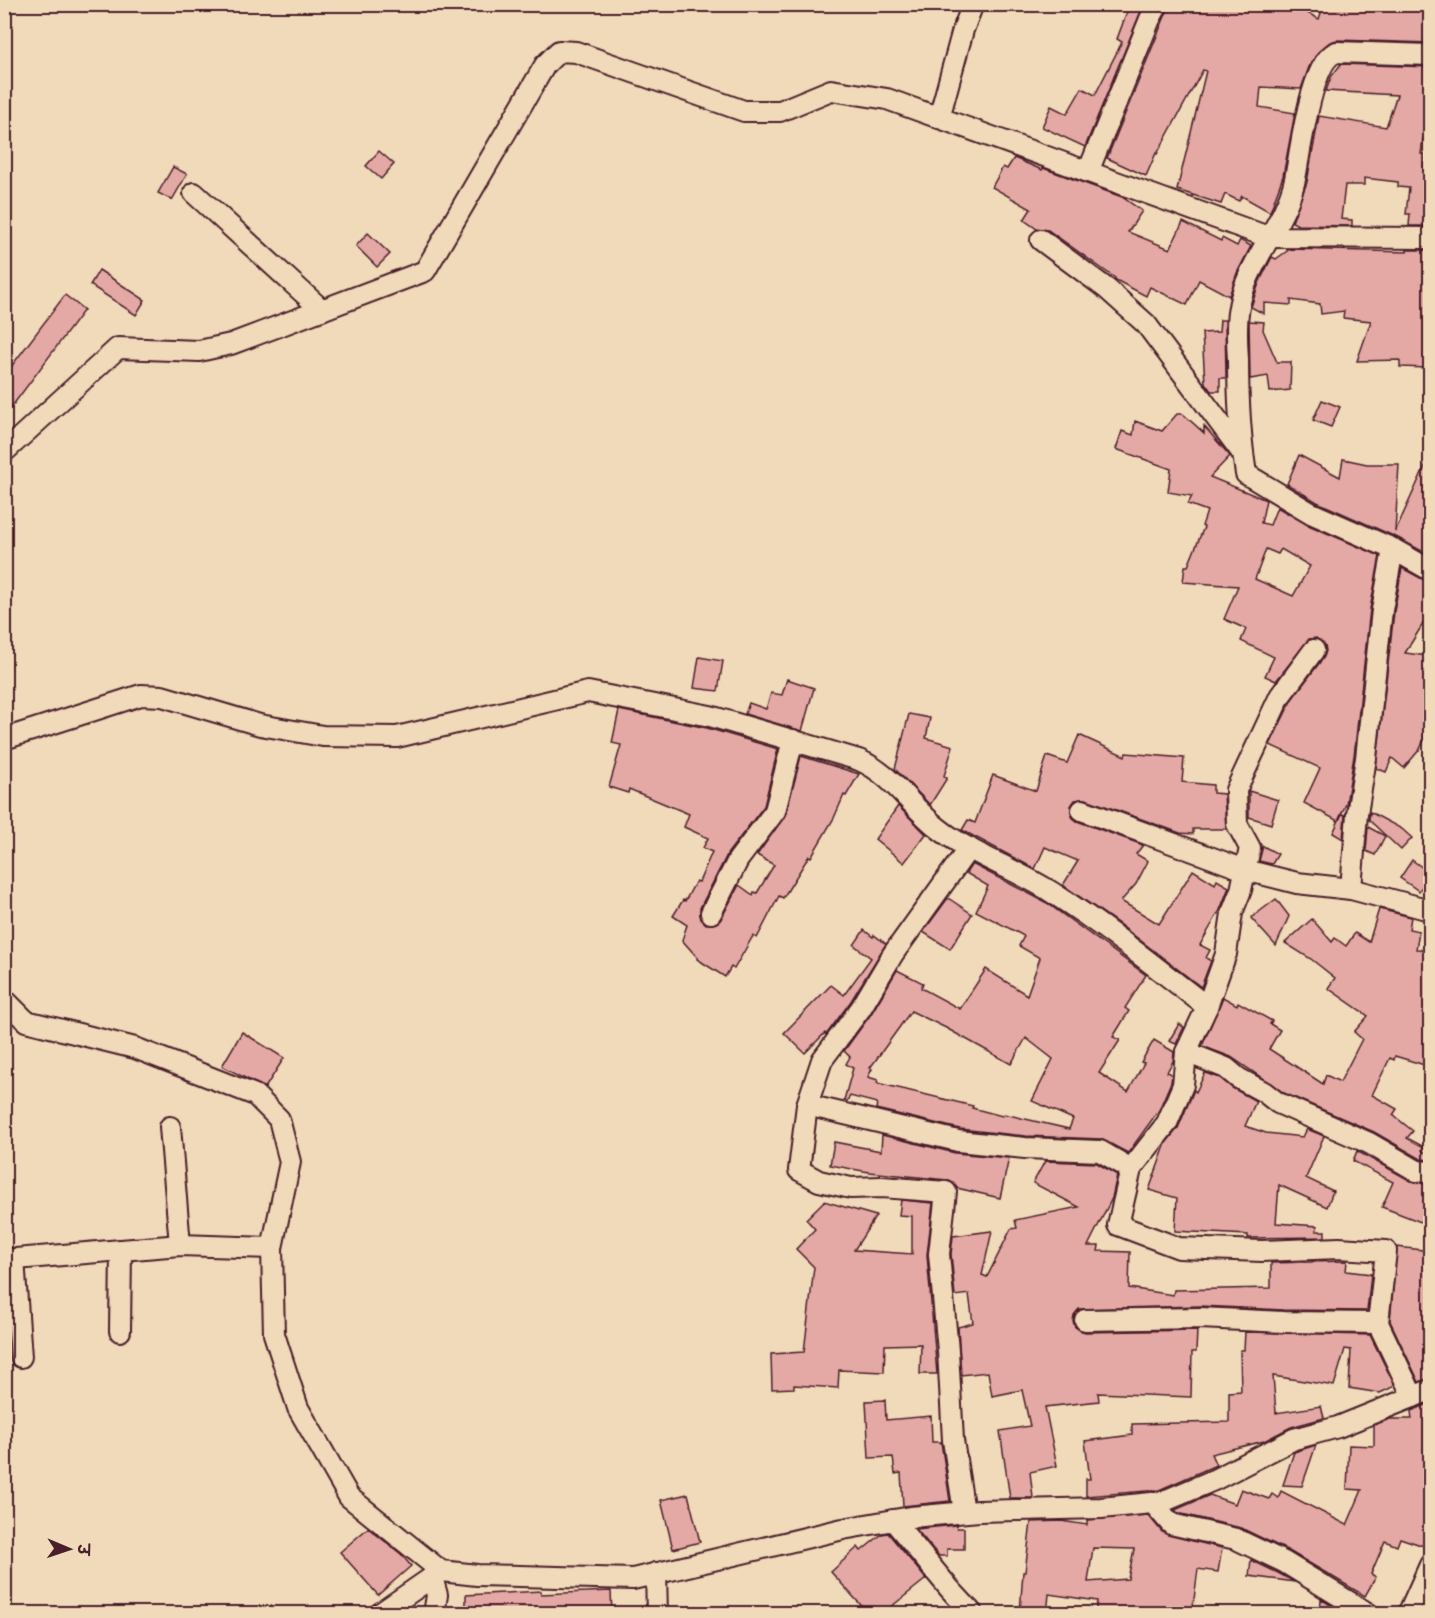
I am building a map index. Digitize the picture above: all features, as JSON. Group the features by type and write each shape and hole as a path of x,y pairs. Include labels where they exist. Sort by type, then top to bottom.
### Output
{"street":[{"path":"939,118 963,30 973,4"},
{"path":"1088,172 1158,4"},
{"path":"4,452 118,348 199,351 231,344 425,271 545,65 560,51 576,52 744,111 780,111 831,90 887,99 1268,237 1431,238"},
{"path":"1431,55 1337,52 1326,59 1319,71 1304,126 1294,182 1287,202 1241,295 1238,314 1238,399 1245,474 1311,513 1393,549 1431,570"},
{"path":"194,193 322,310"},
{"path":"1041,240 1107,289 1146,324 1242,454"},
{"path":"1351,889 1357,814 1366,758 1382,610 1393,549"},
{"path":"379,1614 436,1574 633,1578 843,1529 893,1520 964,1512 1101,1508 1162,1502 1214,1480 1294,1439 1338,1427 1422,1394 1378,1323 1386,1251 1340,1248 1262,1251 1179,1248 1118,1225 1131,1169 1167,1123 1184,1085 1186,1052 1207,1006 1226,954 1232,913 1241,890 1250,848 1237,824 1236,790 1280,696 1314,650"},
{"path":"4,739 141,695 162,696 260,725 323,736 396,737 588,692 710,716 875,766 937,827 969,848 1052,892 1207,1006"},
{"path":"711,913 738,860 775,811 794,740"},
{"path":"1082,810 1245,870 1297,883 1351,889 1431,910"},
{"path":"964,1512 953,1440 939,1254 946,1192 882,1187 850,1188 819,1181 799,1170 807,1105 822,1060 861,1008 893,954 969,848"},
{"path":"4,999 26,1021 135,1048 255,1095 279,1119 290,1162 272,1248 274,1334 298,1408 349,1497 436,1574 437,1595 434,1614"},
{"path":"1186,1052 1226,1068 1278,1103 1369,1143 1416,1171 1431,1172"},
{"path":"807,1105 958,1141 1025,1149 1101,1151 1131,1169"},
{"path":"170,1127 180,1245"},
{"path":"21,1357 9,1260 180,1245 272,1248"},
{"path":"120,1331 121,1250"},
{"path":"1085,1320 1200,1318 1378,1323"},
{"path":"1153,1503 1172,1524 1236,1539 1284,1562 1369,1614"},
{"path":"893,1520 973,1614"},
{"path":"1408,1614 1431,1565"},
{"path":"656,1573 657,1614"}],"building":[{"path":"1130,4 1144,4 1085,147 1042,127 1051,106 1067,114 1082,88 1095,95 1122,42 1117,39"},
{"path":"1170,4 1290,4 1319,19 1324,4 1416,4 1431,13 1431,43 1337,40 1330,42 1318,52 1309,67 1301,89 1261,87 1259,107 1295,113 1283,176 1270,212 1242,196 1239,201 1225,194 1221,204 1177,190 1206,71 1203,70 1156,153 1146,176 1107,158"},
{"path":"1341,64 1431,67 1431,141 1423,139 1421,154 1425,154 1423,200 1431,200 1431,226 1409,226 1410,214 1406,214 1409,188 1398,187 1398,182 1364,178 1364,185 1345,185 1341,219 1352,220 1352,226 1298,225 1292,222 1307,182 1319,116 1386,127 1397,95 1326,91 1331,77"},
{"path":"379,151 394,164 381,179 366,166"},
{"path":"1014,158 1122,197 1142,211 1128,232 1170,249 1183,222 1221,241 1222,238 1237,246 1240,240 1251,246 1237,273 1229,296 1199,280 1187,305 1150,287 1146,296 1114,279 1048,230 1037,229 1024,220 1031,209 992,187 1003,167 1007,169"},
{"path":"173,167 187,174 172,200 158,193"},
{"path":"368,233 390,254 377,267 356,246"},
{"path":"1290,249 1407,252 1407,250 1431,250 1429,368 1400,367 1400,360 1357,361 1371,321 1343,318 1344,311 1321,314 1320,304 1291,300 1291,305 1264,303 1264,314 1251,307 1259,283 1272,257 1276,259"},
{"path":"99,270 145,300 136,315 90,285"},
{"path":"65,295 84,310 4,417 4,376"},
{"path":"1220,320 1225,320 1226,378 1220,378 1220,391 1211,391 1205,383 1202,333 1219,332"},
{"path":"1249,321 1264,322 1263,330 1277,362 1291,362 1290,390 1270,392 1268,376 1250,379"},
{"path":"1322,400 1340,407 1331,427 1313,420"},
{"path":"1177,414 1183,414 1204,433 1204,426 1230,456 1210,477 1266,500 1261,523 1270,525 1277,507 1306,524 1380,556 1370,609 1354,756 1346,804 1338,821 1304,803 1320,768 1270,745 1292,699 1324,657 1325,645 1316,638 1309,639 1276,681 1265,676 1274,657 1241,641 1246,629 1224,619 1238,586 1183,582 1185,566 1188,566 1204,527 1202,526 1207,511 1188,504 1192,496 1168,492 1171,469 1116,449 1122,431 1133,435 1135,421 1162,431","holes":["1266,549 1278,554 1281,549 1310,566 1293,596 1255,579"]},
{"path":"1431,453 1431,556 1398,538 1317,502 1287,484 1299,455 1340,477 1343,459 1367,464 1399,464 1395,532"},
{"path":"1402,568 1431,582 1431,611 1405,653 1427,656 1424,688 1431,688 1431,724 1420,749 1404,768 1392,758 1386,772 1376,768 1394,612"},
{"path":"699,657 723,661 718,691 694,688"},
{"path":"787,679 814,688 802,731 745,714 749,703 766,709 771,693 782,695"},
{"path":"619,710 707,728 778,749 764,806 728,853 700,908 701,919 706,924 717,923 721,919 739,885 753,895 754,892 757,893 774,865 757,855 786,814 801,756 859,774 846,796 844,795 834,818 811,857 809,856 783,898 779,896 757,938 753,936 734,969 731,967 725,977 697,959 682,940 687,925 673,916 696,881 699,882 712,852 703,848 708,838 684,827 689,814 629,789 628,793 609,787 621,745 612,743"},
{"path":"909,714 930,718 926,738 953,746 944,776 947,778 930,805 895,769"},
{"path":"1079,735 1125,756 1126,753 1184,758 1182,782 1213,785 1213,793 1224,794 1226,829 1193,829 1193,834 1180,833 1086,799 1075,800 1071,806 1072,817 1077,821 1143,845 1136,854 1148,861 1136,884 1121,901 1159,924 1193,870 1215,884 1217,880 1229,887 1220,910 1200,945 1210,950 1206,958 1211,961 1201,987 1119,924 1063,885 1078,861 1045,847 1035,869 962,830 968,820 975,823 993,775 1036,791 1047,756 1067,763"},
{"path":"1249,791 1278,800 1271,824 1249,817"},
{"path":"898,806 926,834 904,863 875,839"},
{"path":"1370,812 1402,829 1412,838 1401,850 1369,820"},
{"path":"1342,814 1345,815 1343,839 1333,833"},
{"path":"1368,827 1385,836 1375,855 1366,851"},
{"path":"1263,846 1278,854 1272,864 1259,861"},
{"path":"1412,860 1431,874 1419,891 1400,878"},
{"path":"972,864 1047,903 1146,975 1125,1008 1129,1011 1113,1037 1120,1040 1099,1073 1128,1092 1154,1040 1174,1052 1173,1061 1167,1072 1172,1075 1171,1082 1159,1110 1128,1153 1101,1139 1026,1136 960,1129 876,1109 877,1103 850,1096 847,1101 844,1100 853,1068 846,1064 850,1057 844,1051 871,1014 897,970 923,983 921,988 960,1009 986,969 1027,995 1040,958 1019,946 1024,936 976,911 988,886 966,873","holes":["911,1011 1011,1064 1026,1038 1053,1059 1032,1101 1073,1119 1069,1129 1004,1114 1002,1116 972,1108 973,1106 877,1083 878,1080 868,1077 872,1069 870,1068"]},
{"path":"948,898 972,914 950,949 923,932"},
{"path":"1276,899 1289,916 1276,946 1251,918"},
{"path":"1379,909 1411,917 1409,929 1419,931 1416,949 1431,950 1431,1067 1395,1056 1394,1060 1390,1058 1372,1095 1397,1109 1393,1115 1413,1131 1407,1138 1424,1147 1422,1150 1431,1156 1430,1160 1421,1159 1374,1132 1284,1093 1231,1057 1202,1046 1223,997 1237,1005 1238,1002 1272,1021 1270,1024 1280,1030 1269,1049 1323,1084 1326,1075 1340,1082 1362,1039 1354,1032 1368,1016 1328,988 1335,978 1311,959 1285,943 1312,919 1332,942 1335,938 1346,946 1355,933 1369,942"},
{"path":"864,930 886,944 851,1001 826,1035 825,1033 805,1053 784,1033 831,985 844,995 871,958 854,945"},
{"path":"1179,1024 1184,1027 1176,1044 1169,1041"},
{"path":"242,1032 284,1058 265,1088 222,1066"},
{"path":"1205,1073 1220,1078 1232,1088 1256,1101 1245,1126 1266,1133 1303,1137 1307,1129 1324,1136 1306,1178 1333,1191 1327,1207 1279,1185 1276,1223 1318,1226 1316,1231 1325,1231 1325,1237 1248,1238 1248,1235 1175,1231 1177,1198 1149,1190 1166,1143 1178,1128 1194,1090 1196,1092"},
{"path":"882,1135 955,1153 1009,1158 1000,1198 957,1188 947,1180 869,1172 830,1165 834,1142 881,1151"},
{"path":"1357,1151 1411,1181 1431,1184 1431,1226 1382,1207 1393,1182 1353,1161"},
{"path":"1045,1161 1097,1163 1117,1175 1112,1198 1088,1246 1099,1246 1098,1251 1130,1252 1129,1288 1173,1295 1174,1290 1271,1288 1271,1263 1347,1261 1346,1271 1371,1274 1367,1311 1201,1306 1079,1309 1073,1321 1075,1327 1085,1332 1197,1330 1196,1352 1192,1352 1191,1397 1098,1393 1099,1401 1045,1407 1057,1466 1030,1472 1033,1498 1010,1498 1000,1431 1030,1426 1022,1390 992,1396 988,1372 961,1375 958,1327 973,1323 969,1294 955,1296 951,1254 953,1236 992,1231 982,1275 987,1277 1011,1229 1017,1228 1015,1220 1079,1207 1033,1183"},
{"path":"901,1200 933,1203 927,1255 937,1374 920,1374 921,1344 885,1345 884,1372 839,1370 838,1388 794,1385 794,1388 772,1389 771,1354 804,1352 814,1267 796,1249 815,1229 806,1219 824,1201 876,1216 854,1250 912,1254 912,1216 899,1215"},
{"path":"1397,1247 1431,1251 1431,1378 1419,1382 1390,1321"},
{"path":"1245,1332 1370,1335 1395,1386 1380,1393 1349,1388 1351,1350 1345,1349 1334,1386 1273,1376 1276,1413 1321,1406 1324,1418 1291,1427 1264,1441 1211,1454 1216,1465 1159,1490 1086,1496 1086,1479 1090,1479 1085,1441 1132,1435 1132,1424 1229,1422 1229,1392 1241,1391 1240,1350 1244,1350"},
{"path":"885,1400 886,1420 931,1416 932,1442 941,1442 950,1501 903,1506 901,1473 895,1474 893,1457 869,1458 866,1401"},
{"path":"1431,1403 1431,1536 1427,1547 1400,1538 1397,1546 1385,1541 1371,1574 1376,1577 1365,1596 1289,1551 1241,1528 1178,1513 1175,1510 1210,1495 1235,1504 1241,1489 1269,1499 1272,1494 1278,1498 1281,1491 1347,1525 1362,1490 1347,1489 1349,1445 1374,1446 1374,1425 1390,1419 1412,1419 1411,1411"},
{"path":"1316,1445 1302,1486 1283,1485 1294,1452"},
{"path":"688,1494 700,1542 673,1549 661,1500"},
{"path":"1148,1515 1162,1532 1168,1535 1222,1548 1218,1572 1198,1569 1192,1614 1095,1614 1097,1601 1049,1594 1047,1614 1020,1612 1023,1572 1025,1572 1031,1522 1061,1521 1087,1525 1087,1520","holes":["1093,1548 1134,1549 1128,1579 1088,1582"]},
{"path":"956,1525 957,1528 964,1528 964,1549 947,1549 947,1556 939,1556 916,1529"},
{"path":"368,1528 401,1554 411,1566 378,1595 340,1552"},
{"path":"888,1533 926,1579 882,1614 869,1614 831,1572 858,1547 861,1551 882,1534"},
{"path":"1251,1560 1278,1573 1295,1582 1249,1576"},
{"path":"541,1591 541,1594 611,1591 612,1614 466,1614 466,1595"},
{"path":"1321,1599 1345,1614 1320,1614"}]}
